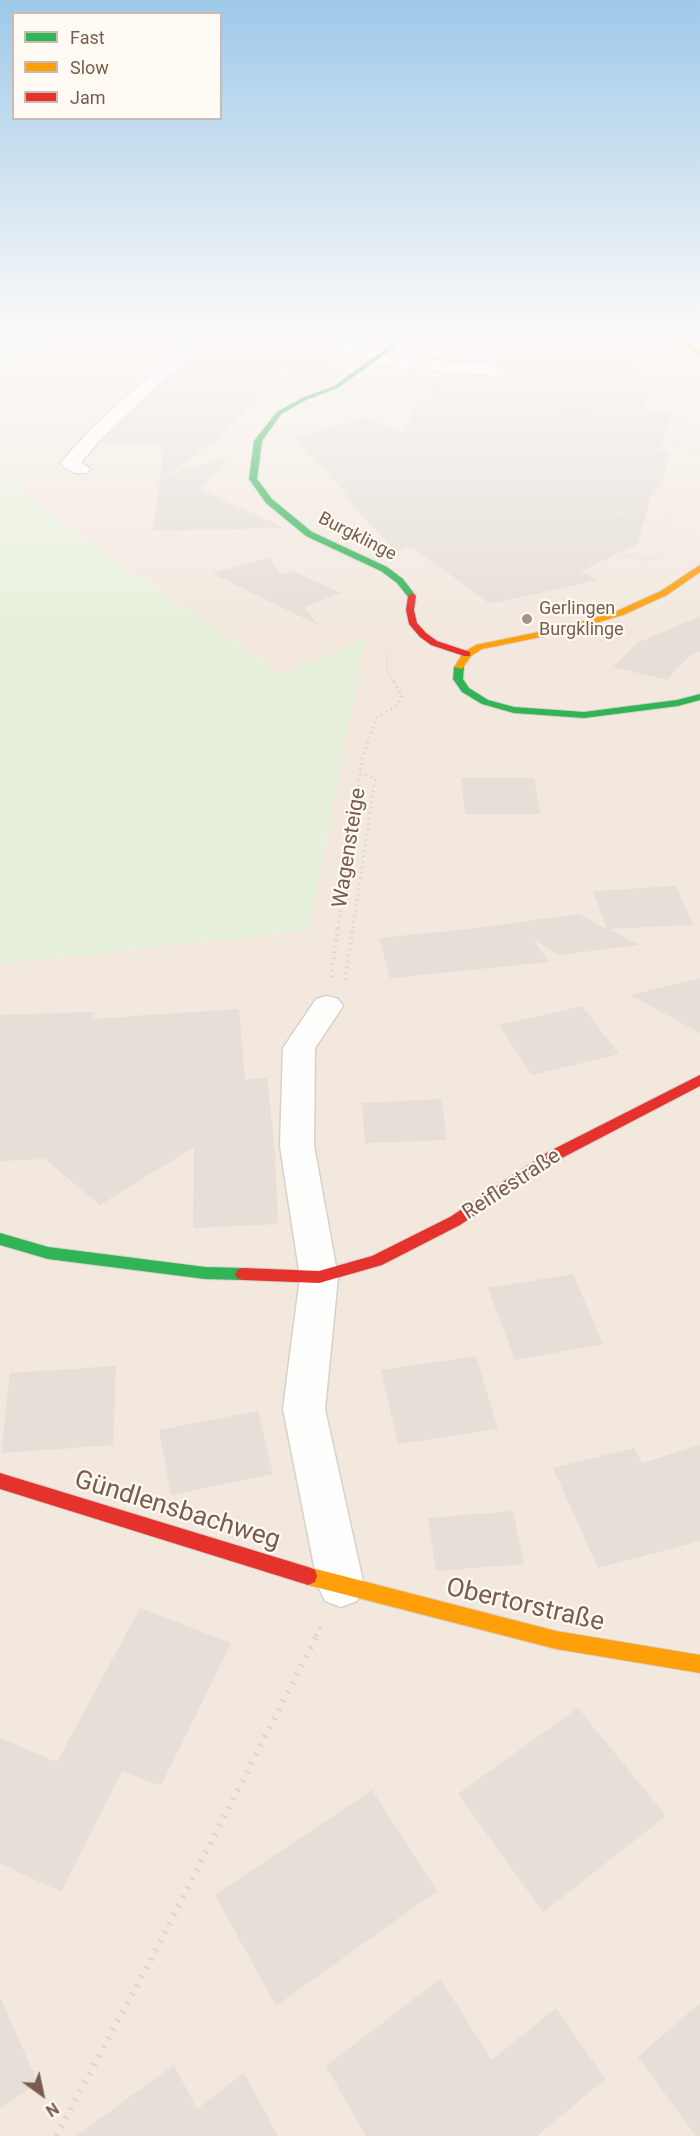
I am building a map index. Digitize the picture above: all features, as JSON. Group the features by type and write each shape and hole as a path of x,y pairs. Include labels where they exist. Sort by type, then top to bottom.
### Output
{"street":[{"path":"81,469 70,462 100,431"},
{"name":"Burgklinge","path":"266,431 258,441 253,479 269,501 309,534 384,569 400,581 413,597 411,610 413,624 423,635"},
{"path":"700,568 664,592 620,613 565,628 497,641 480,647 467,654 459,666 458,679 465,690 485,702 514,710 584,715 667,705 700,697"},
{"path":"423,635 434,643 467,654"},
{"path":"327,1006 299,1048 297,1146 319,1277 304,1409 340,1586"},
{"name":"Reiflestraße","path":"0,1239 48,1253 205,1273 319,1277 377,1261 455,1221 553,1156 700,1080"},
{"name":"Gündlensbachweg","path":"0,1481 340,1586"},
{"name":"Obertorstraße","path":"340,1586 556,1640 700,1664"}],"path":[{"path":"441,474 463,431"},
{"path":"471,431 700,449"},
{"path":"450,456 700,477"},
{"path":"512,496 586,516 590,512 664,524 670,515"},
{"path":"639,520 647,511"},
{"path":"627,555 652,560 667,554"},
{"name":"Wagensteige","path":"327,1006 362,759 376,718 398,704 402,696 387,670 387,654 397,645 423,635"},
{"path":"327,1006 343,992 375,779 361,773"},
{"path":"56,2136 155,1952 340,1586"}],"shaded area":[{"path":"0,431 700,431 700,2136 0,2136 0,964 309,930 365,639 283,675 73,532 0,474"}],"green space":[{"path":"0,470 73,532 282,675 365,638 309,930 0,964"}],"building":[{"path":"113,431 225,431 217,439 167,475 227,458 200,489 285,528 153,531 164,446 100,443"},
{"path":"320,431 398,431 404,433 405,431 666,431 660,451 669,451 662,483 650,499 638,544 581,571 597,580 490,604 440,567 436,567 411,546 396,552 344,496 348,495 294,438"},
{"path":"269,558 281,575 293,571 341,593 304,607 318,625 212,573"},
{"path":"700,616 700,651 689,656 667,680 613,667 637,643"},
{"path":"461,778 534,778 540,814 465,814"},
{"path":"676,886 693,925 609,929 639,945 560,955 533,940 549,962 390,978 379,938 579,914 607,929 593,891"},
{"path":"700,978 700,1033 630,995"},
{"path":"582,1006 619,1054 532,1075 499,1025"},
{"path":"239,1009 245,1080 267,1078 275,1154 278,1224 193,1228 194,1147 100,1205 45,1159 0,1161 0,1015 93,1012 92,1019"},
{"path":"441,1099 447,1140 365,1143 362,1103"},
{"path":"573,1274 603,1344 515,1360 488,1288"},
{"path":"476,1356 498,1429 398,1444 381,1370"},
{"path":"116,1366 113,1445 1,1453 10,1373"},
{"path":"258,1411 273,1474 171,1495 159,1430"},
{"path":"700,1445 700,1541 598,1568 553,1468 634,1448 642,1463"},
{"path":"513,1511 524,1564 436,1571 428,1518"},
{"path":"140,1608 231,1643 161,1786 122,1771 61,1892 0,1863 0,1738 57,1762"},
{"path":"578,1708 666,1816 543,1912 458,1794"},
{"path":"372,1790 437,1891 276,2006 215,1895"},
{"path":"440,1979 492,2060 556,2008 605,2079 537,2136 366,2136 326,2066"},
{"path":"0,1997 38,2083 0,2109"},
{"path":"700,2003 700,2136 696,2136 638,2057"},
{"path":"174,2065 197,2109 244,2073 278,2136 76,2136"}],"traffic: fast":[{"path":"266,431 258,441 253,479 269,501 309,534 384,569 400,581 412,596"},
{"path":"459,667 458,679 465,690 485,702 514,710 584,715 678,703 700,697"},
{"path":"0,1239 48,1253 205,1273 243,1274"}],"traffic: slow":[{"path":"459,667 467,654 479,647 565,629 620,613 664,593 700,568"},
{"path":"308,1576 556,1640 700,1664"}],"traffic: jam":[{"path":"412,596 410,610 413,624 423,635 434,643 467,654"},
{"path":"243,1274 319,1277 377,1261 455,1221 553,1156 700,1080"},
{"path":"0,1481 308,1576"}],"place":[{"name":"Gerlingen Burgklinge","path":"527,619"}]}
